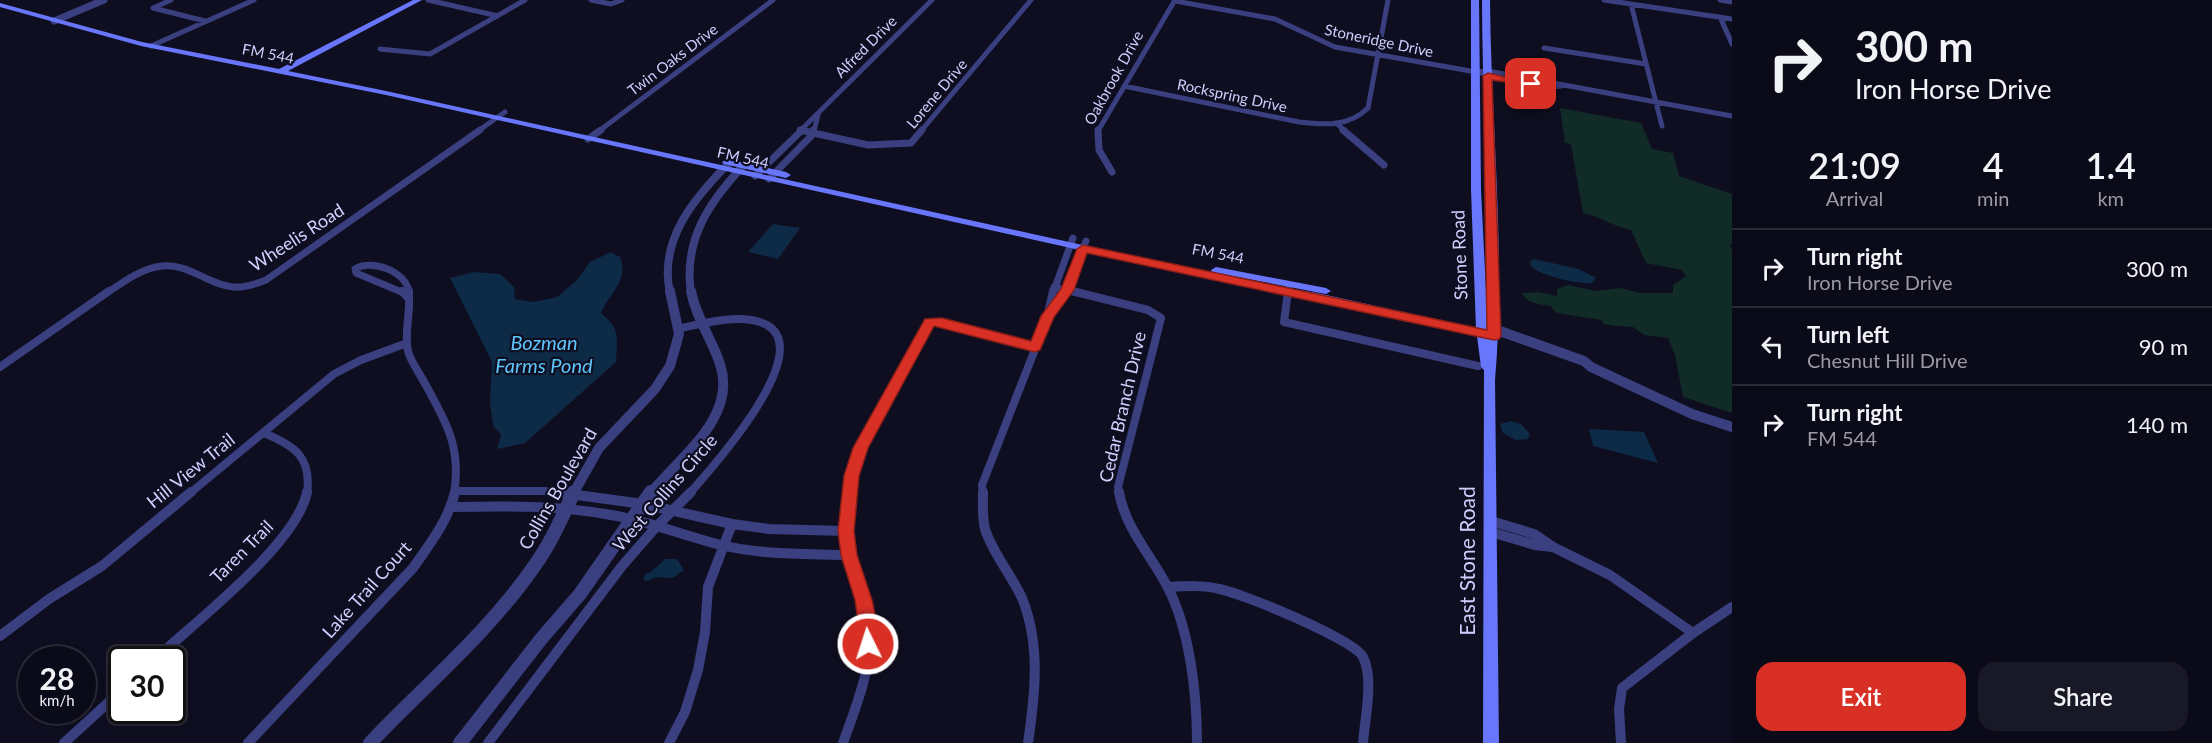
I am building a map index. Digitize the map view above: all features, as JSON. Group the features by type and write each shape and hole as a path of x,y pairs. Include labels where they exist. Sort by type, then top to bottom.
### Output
{"main road":[{"name":"FM 544","path":"2,0 160,42 596,133 772,176 1494,332"},
{"path":"280,68 406,0"},
{"path":"290,67 418,0"},
{"name":"Stone Road","path":"1475,0 1481,329 1489,380"},
{"name":"Stone Road","path":"1486,0 1494,263 1494,332 1489,380"},
{"name":"FM 544","path":"0,5 151,46 270,70 290,67 502,115 588,139 733,167"},
{"path":"1476,125 1490,127"},
{"path":"1479,260 1494,263"},
{"name":"East Stone Road","path":"1489,380 1491,526 1488,618 1491,743"}],"street":[{"path":"54,21 104,0"},
{"path":"171,0 153,8 206,22"},
{"path":"151,46 254,0"},
{"path":"428,0 498,16"},
{"path":"380,49 427,55 525,0"},
{"path":"591,0 611,4 622,0"},
{"name":"Twin Oaks Drive","path":"588,139 773,0"},
{"name":"Alfred Drive","path":"759,173 932,0"},
{"name":"Lorene Drive","path":"800,130 873,146 911,142 1031,0"},
{"name":"Stoneridge Drive","path":"1175,0 1275,19 1286,22 1312,39 1326,44 1378,55 1488,73 1549,87 1562,86 1732,116"},
{"name":"Oakbrook Drive","path":"1112,172 1099,150 1097,135 1175,0"},
{"path":"1336,123 1355,119 1368,108 1389,0"},
{"path":"1604,0 1732,19"},
{"path":"1720,0 1732,2"},
{"path":"1631,4 1662,126"},
{"path":"1720,17 1732,44"},
{"path":"1544,48 1646,64"},
{"name":"Rockspring Drive","path":"1124,86 1299,122 1336,123"},
{"path":"772,176 814,134 813,129 819,112"},
{"name":"Wheelis Road","path":"0,367 150,268 178,267 230,288 256,285 266,280 502,115"},
{"path":"1336,123 1384,165"},
{"path":"681,328 668,286 667,269 677,228 700,193 733,167"},
{"path":"460,743 585,587 656,486 711,424 720,404 724,381 719,357 701,324 692,298 688,262 706,209 733,167"},
{"path":"1028,743 1034,704 1036,662 1030,627 1022,599 985,529 982,485 1048,316 1054,287 1072,242"},
{"path":"1048,316 1067,290 1084,245"},
{"path":"672,248 691,248"},
{"name":"Lake Trail Court","path":"248,743 407,575 434,538 450,507 455,491 455,445 447,424 413,365 407,343 410,300 409,287 401,276 370,264 360,265 354,270 356,273 402,291 410,300"},
{"name":"Cedar Branch Drive","path":"1054,287 1148,310 1161,318 1119,487 1119,503 1125,517 1168,587 1184,632 1194,674 1197,743"},
{"path":"1288,287 1284,322 1478,366"},
{"name":"West Collins Circle","path":"488,743 590,605 657,526 675,511 740,431 765,392 779,364 782,346 776,333 762,323 741,319 720,320 681,328"},
{"path":"843,743 861,694 868,661 869,628 849,555 846,531 851,476 860,448 930,322 942,322 1035,347"},
{"name":"Collins Boulevard","path":"370,743 513,594 543,553 598,449 620,423 651,394 670,366 681,328"},
{"path":"1494,332 1591,367 1692,414 1732,427"},
{"name":"Hill View Trail","path":"0,636 49,599 102,566 264,433 319,384 344,367 370,354 407,343"},
{"name":"Taren Trail","path":"169,646 266,558 282,541 298,518 308,492 307,470 299,454 286,442 264,433"},
{"path":"455,491 544,491 643,504 732,524 769,529 846,531"},
{"path":"450,507 535,506 633,519 723,546 771,552 849,555"},
{"path":"669,743 685,712 698,670 705,632 708,587 732,524"},
{"path":"1491,526 1535,545 1553,547 1610,575 1693,633"},
{"path":"1168,587 1197,586 1221,589 1246,597 1347,643 1362,654 1368,671 1363,743"},
{"path":"1621,743 1619,709 1622,688 1693,633 1732,607"},
{"path":"64,743 108,703"}],"green space":[{"path":"1560,108 1641,123 1652,149 1673,153 1679,176 1732,194 1732,244 1730,244 1732,250 1732,413 1683,397 1675,355 1668,338 1644,335 1633,327 1604,324 1601,320 1555,312 1551,306 1534,303 1524,297 1522,293 1538,292 1557,296 1557,289 1568,285 1596,291 1621,288 1640,293 1673,293 1673,285 1686,276 1682,270 1646,263 1631,230 1583,213 1571,144 1565,143"}],"water":[{"path":"773,224 800,228 778,259 748,252"},
{"name":"Bozman Farms Pond","path":"611,252 620,257 622,273 618,286 601,313 615,329 616,362 525,443 497,449 501,434 493,426 490,402 492,362 450,278 474,272 500,274 514,287 515,299 534,302 557,297 576,281 590,262"},
{"path":"1534,259 1579,269 1596,278 1592,283 1586,283 1550,276 1531,266 1530,261"},
{"path":"1511,421 1521,424 1530,434 1528,439 1516,440 1503,433 1500,424"},
{"path":"1589,429 1644,432 1658,463 1593,446"},
{"path":"665,559 677,559 684,570 673,578 656,577 648,581 643,580 646,574"}],"route":[{"path":"868,644 869,628 849,555 846,531 851,476 860,448 924,328 930,322 942,322 1035,347 1048,316 1067,290 1083,249 1494,336 1495,287 1488,76 1531,84"}]}
